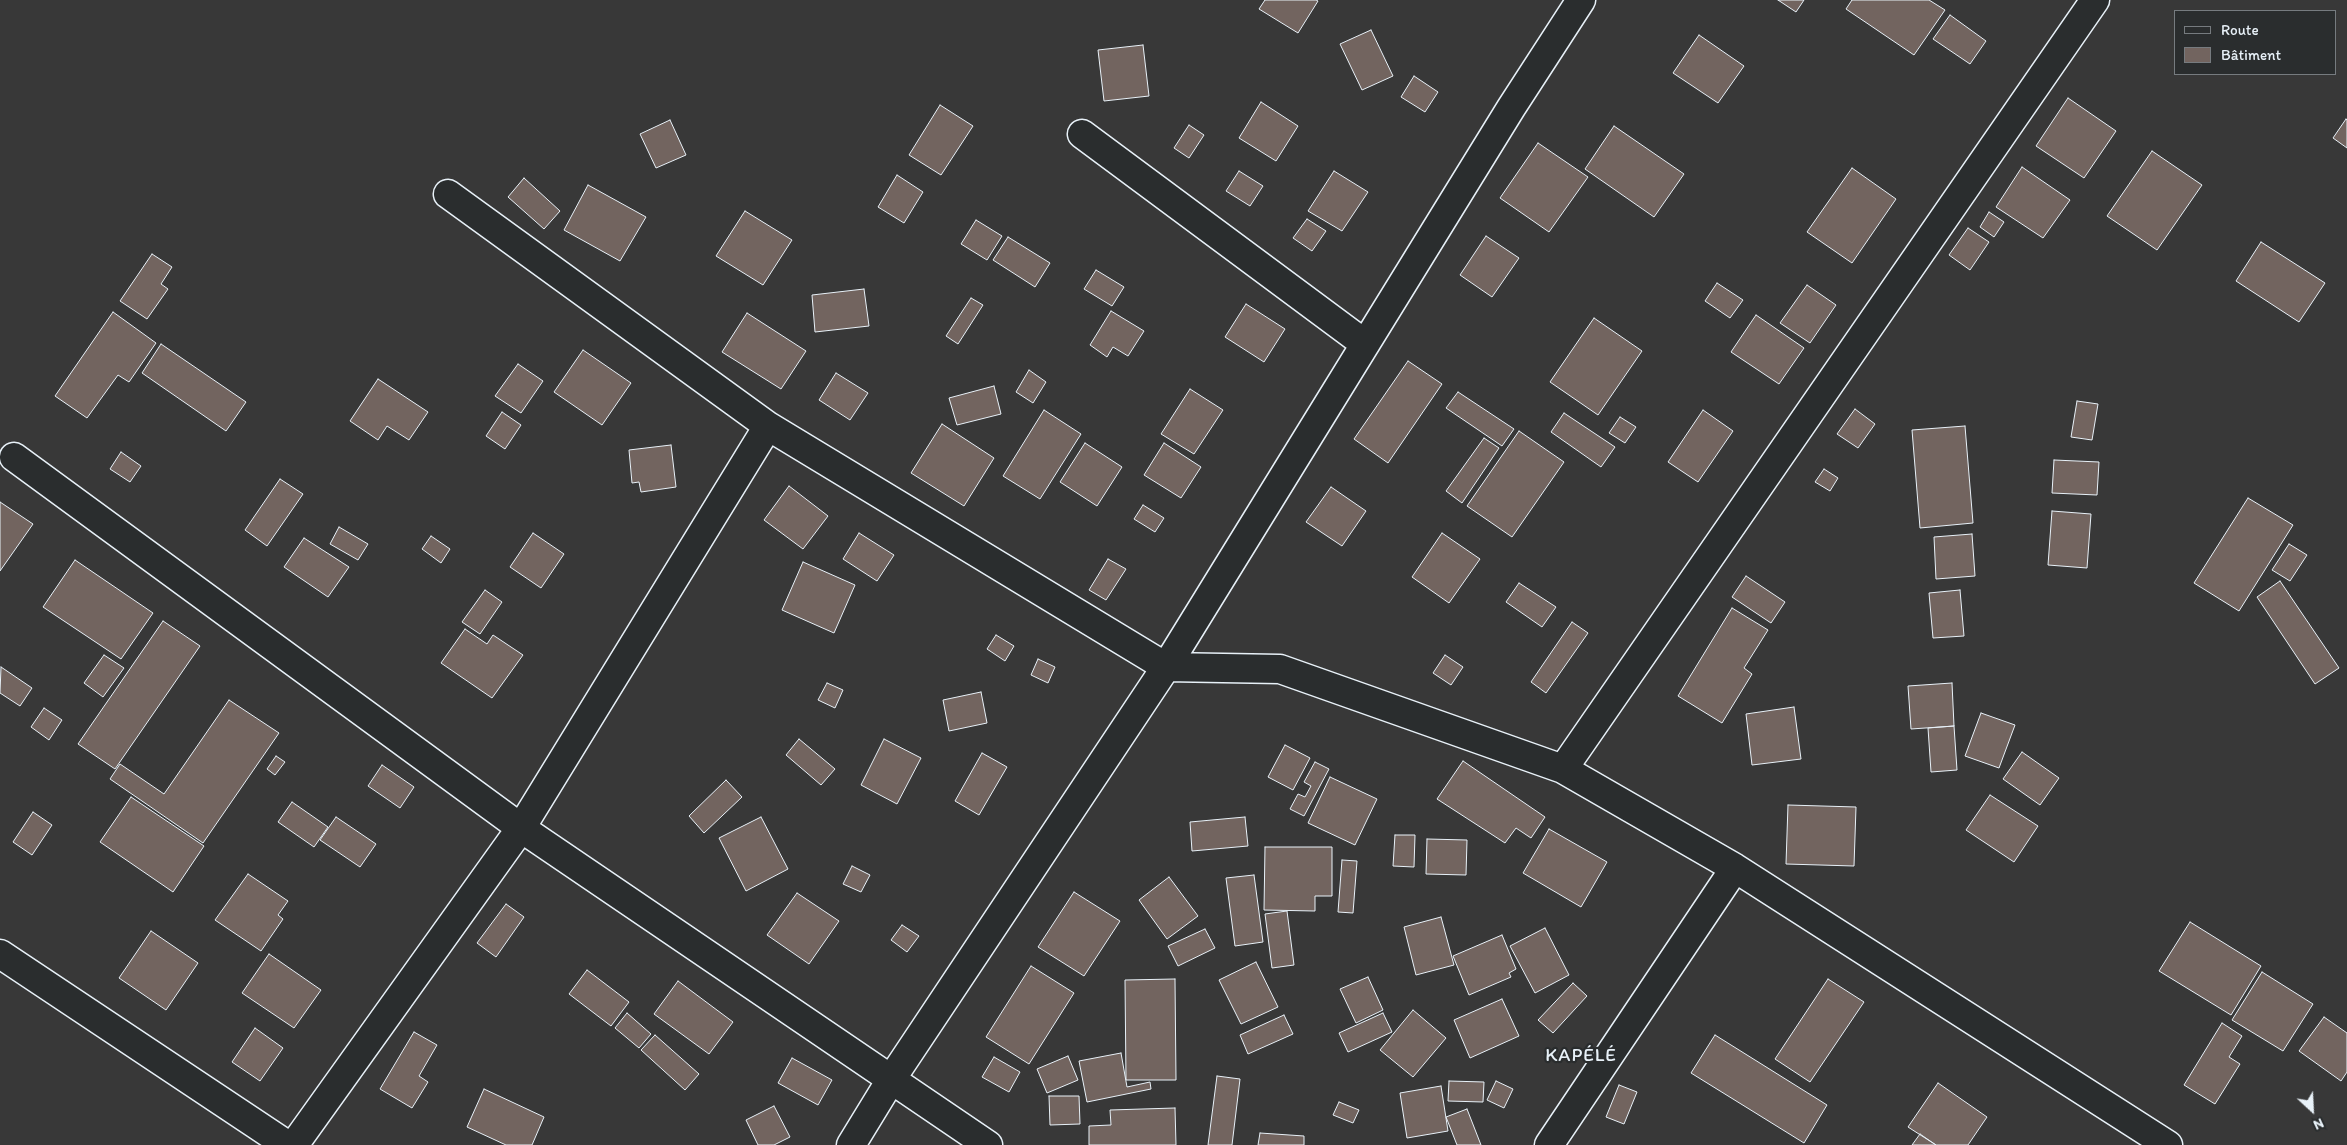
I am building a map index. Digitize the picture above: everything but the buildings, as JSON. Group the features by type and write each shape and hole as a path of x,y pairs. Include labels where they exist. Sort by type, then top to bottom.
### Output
{"street":[{"path":"851,1145 892,1078 1166,667 1511,108 1581,0"},
{"path":"1563,769 2095,0"},
{"path":"1082,134 1365,344"},
{"path":"448,194 768,426 1166,667 1280,669 1563,769 1735,868 2168,1145"},
{"path":"294,1145 522,828 768,426"},
{"path":"14,457 522,828 988,1145"},
{"path":"1549,1145 1735,868"},
{"path":"0,954 287,1145"}],"district":[{"name":"KAPÉLÉ","path":"1581,1056"}]}
